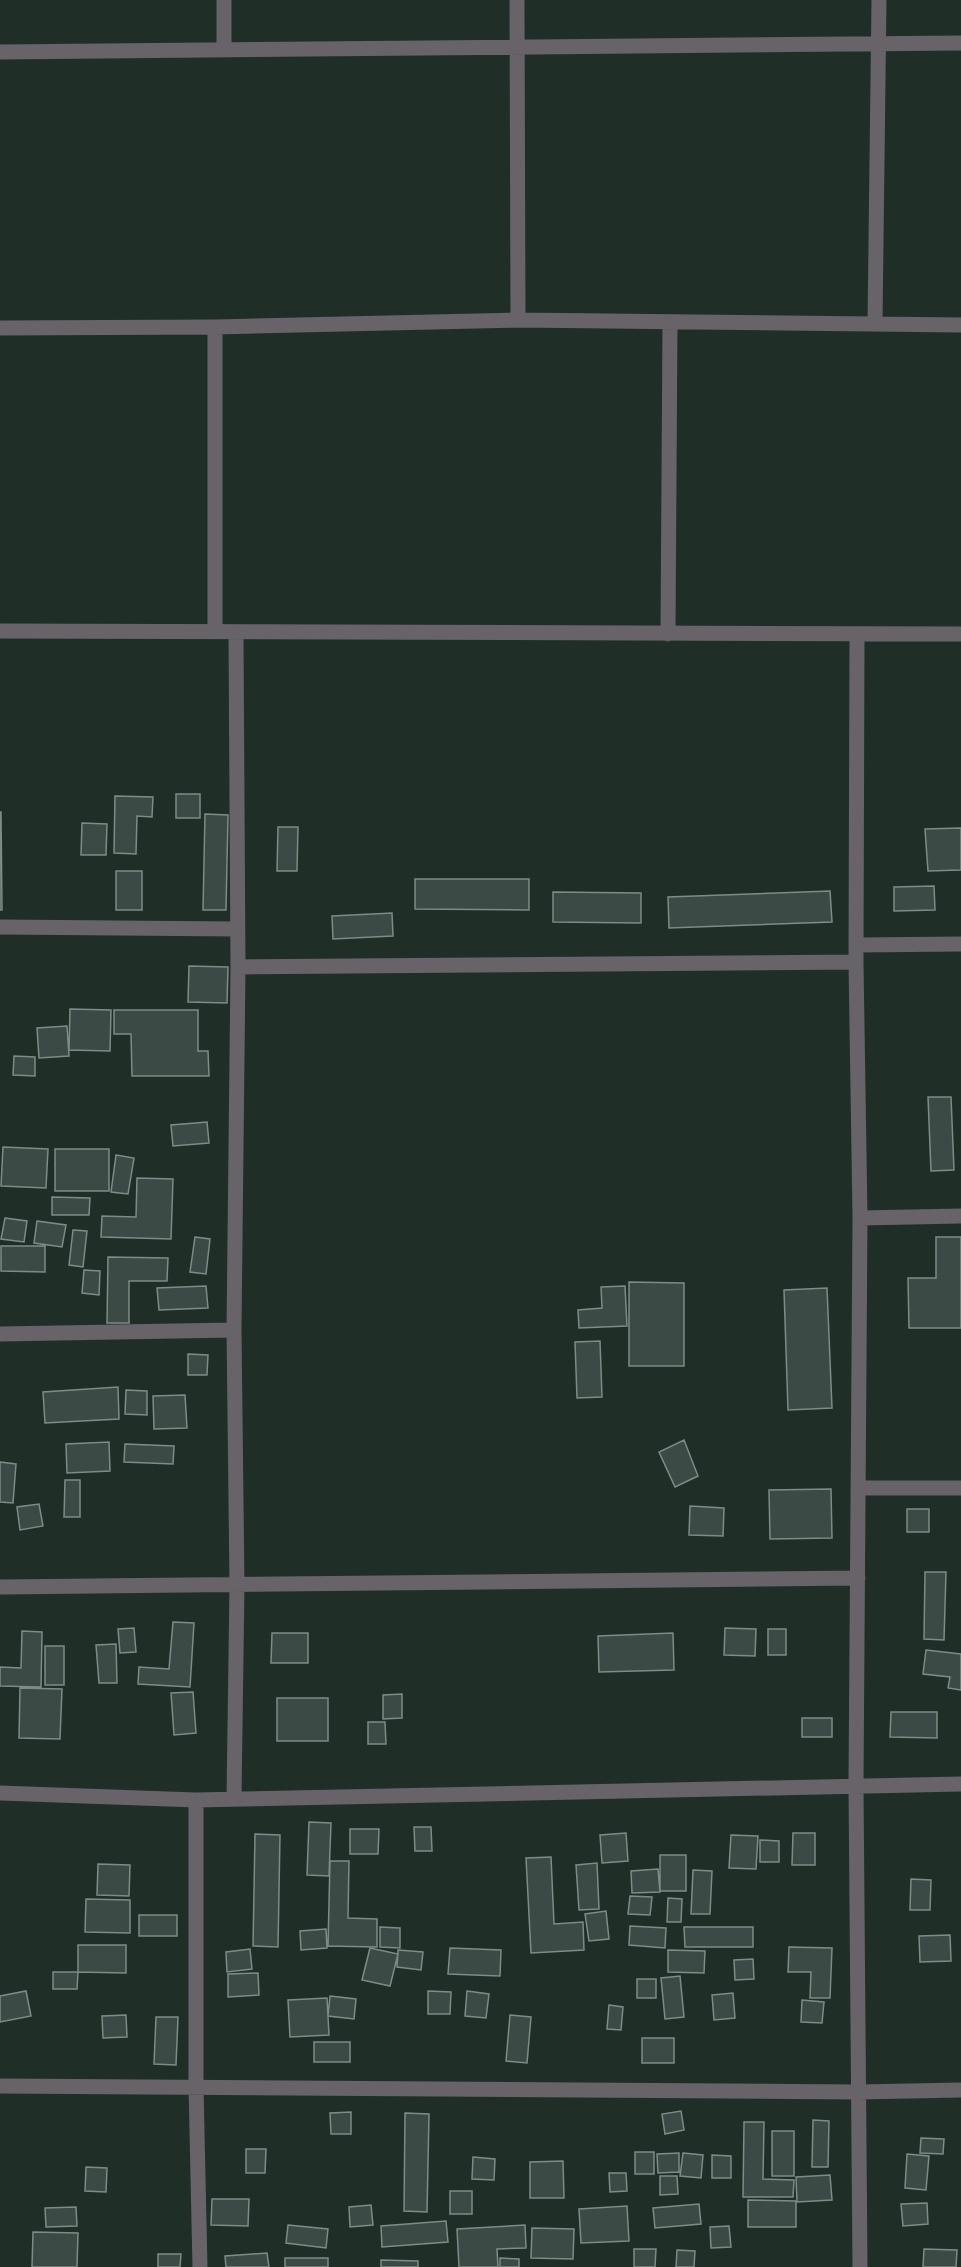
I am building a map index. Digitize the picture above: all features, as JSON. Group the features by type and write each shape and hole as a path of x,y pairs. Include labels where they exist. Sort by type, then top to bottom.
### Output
{"street":[{"path":"224,0 224,49"},
{"path":"517,0 518,320"},
{"path":"876,324 879,0"},
{"path":"0,52 961,43"},
{"path":"0,328 216,327 518,320 961,325"},
{"path":"668,634 670,322"},
{"path":"215,631 216,327"},
{"path":"0,631 961,634"},
{"path":"234,1798 237,1585 234,1330 238,967 236,633"},
{"path":"857,634 856,962 860,1218 856,1785 860,2267"},
{"path":"0,927 236,929"},
{"path":"857,945 961,944"},
{"path":"238,967 856,962"},
{"path":"860,1218 961,1216"},
{"path":"0,1334 234,1330"},
{"path":"859,1488 961,1488"},
{"path":"0,1587 858,1578"},
{"path":"0,1793 196,1800 961,1784"},
{"path":"196,1800 196,2086 200,2267"},
{"path":"0,2086 858,2092 961,2090"}],"building":[{"path":"176,794 200,794 200,818 176,818"},
{"path":"115,796 153,797 152,817 137,816 136,854 114,853"},
{"path":"1,812 2,910 0,910"},
{"path":"205,814 228,815 226,910 203,910"},
{"path":"82,823 107,824 106,855 81,855"},
{"path":"278,827 298,827 297,871 277,871"},
{"path":"961,828 961,870 928,871 925,829"},
{"path":"116,871 142,871 142,910 116,910"},
{"path":"415,879 529,879 529,910 415,909"},
{"path":"934,886 935,910 894,911 894,887"},
{"path":"830,891 832,922 669,928 668,897"},
{"path":"553,892 641,893 641,923 553,922"},
{"path":"392,913 393,936 333,939 332,916"},
{"path":"189,966 228,967 227,1003 188,1002"},
{"path":"70,1009 111,1010 110,1051 69,1050"},
{"path":"114,1010 198,1010 198,1051 208,1051 209,1076 132,1076 131,1034 114,1034"},
{"path":"67,1026 69,1056 39,1058 37,1028"},
{"path":"14,1056 35,1057 35,1076 13,1075"},
{"path":"928,1097 951,1097 954,1170 931,1171"},
{"path":"207,1122 209,1143 173,1146 171,1125"},
{"path":"3,1147 48,1149 46,1188 1,1186"},
{"path":"55,1149 109,1149 109,1191 55,1191"},
{"path":"116,1155 134,1158 128,1194 111,1192"},
{"path":"137,1178 173,1179 171,1239 101,1237 102,1216 136,1217"},
{"path":"52,1197 90,1198 89,1215 52,1215"},
{"path":"5,1218 27,1221 24,1242 1,1239"},
{"path":"37,1221 66,1225 62,1247 34,1243"},
{"path":"73,1230 87,1231 83,1267 69,1265"},
{"path":"195,1237 210,1239 206,1274 190,1272"},
{"path":"936,1237 961,1237 961,1328 909,1328 908,1278 936,1278"},
{"path":"1,1246 45,1246 45,1272 1,1271"},
{"path":"108,1257 168,1258 167,1281 129,1281 129,1323 107,1323"},
{"path":"84,1270 100,1271 99,1295 82,1293"},
{"path":"629,1282 684,1283 684,1366 629,1366"},
{"path":"206,1286 208,1308 159,1310 157,1288"},
{"path":"625,1286 627,1326 579,1328 578,1310 602,1308 601,1287"},
{"path":"827,1288 832,1408 788,1410 784,1290"},
{"path":"600,1341 602,1397 577,1398 575,1342"},
{"path":"188,1354 208,1355 207,1375 188,1375"},
{"path":"118,1387 119,1419 45,1423 43,1392"},
{"path":"126,1390 147,1391 147,1415 125,1414"},
{"path":"185,1395 187,1428 154,1429 153,1396"},
{"path":"684,1440 698,1476 675,1487 659,1452"},
{"path":"109,1442 110,1471 67,1473 66,1444"},
{"path":"125,1444 174,1446 173,1464 124,1462"},
{"path":"0,1462 16,1464 13,1503 0,1502"},
{"path":"65,1480 80,1480 80,1517 64,1517"},
{"path":"831,1489 832,1538 770,1539 769,1490"},
{"path":"39,1504 43,1526 20,1530 17,1507"},
{"path":"690,1506 724,1508 723,1536 689,1535"},
{"path":"907,1509 929,1509 929,1532 907,1532"},
{"path":"925,1572 946,1572 944,1640 924,1639"},
{"path":"173,1622 194,1623 190,1687 138,1684 139,1667 169,1669"},
{"path":"134,1628 136,1652 120,1653 118,1629"},
{"path":"725,1628 756,1629 755,1656 724,1655"},
{"path":"768,1629 786,1629 786,1655 768,1655"},
{"path":"22,1631 42,1632 41,1687 0,1686 0,1667 21,1668"},
{"path":"272,1633 308,1633 308,1663 271,1663"},
{"path":"673,1633 674,1670 599,1672 598,1636"},
{"path":"116,1644 117,1683 99,1683 96,1645"},
{"path":"45,1646 64,1646 64,1685 45,1685"},
{"path":"926,1650 961,1654 961,1690 948,1688 950,1677 923,1674"},
{"path":"20,1688 62,1689 60,1739 19,1738"},
{"path":"193,1692 196,1733 174,1735 171,1693"},
{"path":"402,1694 402,1718 383,1719 383,1695"},
{"path":"277,1698 328,1698 328,1741 277,1741"},
{"path":"891,1712 937,1712 937,1738 890,1737"},
{"path":"802,1718 832,1718 832,1737 802,1737"},
{"path":"368,1722 385,1722 386,1744 368,1744"},
{"path":"309,1822 331,1823 329,1876 307,1875"},
{"path":"414,1827 431,1827 432,1851 415,1851"},
{"path":"350,1829 379,1829 378,1854 350,1854"},
{"path":"626,1833 628,1861 602,1863 600,1835"},
{"path":"793,1833 815,1833 815,1865 792,1865"},
{"path":"255,1834 280,1835 278,1947 253,1946"},
{"path":"731,1835 758,1836 756,1869 729,1868"},
{"path":"760,1840 779,1841 779,1862 760,1862"},
{"path":"660,1855 686,1855 686,1891 660,1891"},
{"path":"551,1857 554,1924 583,1922 584,1950 531,1953 526,1858"},
{"path":"330,1861 349,1861 348,1918 377,1919 377,1947 328,1946"},
{"path":"597,1863 599,1909 579,1910 576,1865"},
{"path":"98,1864 130,1865 129,1896 97,1895"},
{"path":"658,1869 660,1892 632,1893 631,1871"},
{"path":"693,1870 712,1871 710,1914 691,1914"},
{"path":"911,1879 931,1880 930,1910 910,1910"},
{"path":"630,1896 652,1897 650,1915 628,1914"},
{"path":"668,1898 682,1899 681,1922 667,1922"},
{"path":"86,1899 130,1900 130,1933 85,1932"},
{"path":"606,1911 609,1939 589,1941 585,1914"},
{"path":"139,1915 177,1915 177,1936 139,1936"},
{"path":"630,1926 666,1928 665,1948 629,1945"},
{"path":"380,1927 400,1928 400,1948 380,1947"},
{"path":"684,1927 753,1927 753,1947 685,1947"},
{"path":"326,1929 327,1948 301,1950 300,1931"},
{"path":"950,1935 951,1961 920,1962 919,1936"},
{"path":"78,1945 126,1945 126,1973 78,1972"},
{"path":"789,1947 832,1948 830,1998 810,1998 811,1972 788,1972"},
{"path":"370,1948 398,1954 390,1986 362,1980"},
{"path":"450,1948 501,1950 500,1976 448,1974"},
{"path":"250,1949 252,1969 227,1972 226,1952"},
{"path":"398,1950 423,1952 421,1970 397,1967"},
{"path":"668,1950 705,1951 704,1973 668,1972"},
{"path":"753,1959 754,1979 735,1980 734,1960"},
{"path":"53,1972 78,1972 77,1989 53,1989"},
{"path":"258,1973 259,1995 228,1997 228,1974"},
{"path":"680,1976 684,2017 665,2019 661,1978"},
{"path":"637,1979 656,1979 656,1998 637,1998"},
{"path":"26,1991 31,2016 0,2022 0,1996"},
{"path":"428,1991 451,1992 450,2014 428,2014"},
{"path":"467,1991 489,1994 486,2018 465,2016"},
{"path":"733,1993 735,2018 714,2020 712,1995"},
{"path":"330,1996 356,1999 354,2019 328,2016"},
{"path":"327,1998 329,2035 290,2037 288,2000"},
{"path":"802,2000 824,2002 822,2023 801,2022"},
{"path":"609,2005 623,2007 621,2030 607,2029"},
{"path":"126,2015 127,2037 103,2038 102,2016"},
{"path":"510,2015 531,2017 527,2063 506,2061"},
{"path":"156,2017 178,2017 176,2065 154,2064"},
{"path":"642,2038 674,2038 674,2063 642,2063"},
{"path":"314,2042 350,2042 350,2062 314,2062"},
{"path":"681,2111 684,2130 665,2134 662,2114"},
{"path":"351,2112 351,2134 331,2134 330,2113"},
{"path":"405,2113 429,2114 427,2212 404,2211"},
{"path":"813,2120 829,2121 828,2167 812,2167"},
{"path":"744,2122 764,2122 763,2179 794,2180 793,2197 743,2197"},
{"path":"772,2131 794,2131 794,2176 772,2176"},
{"path":"921,2138 944,2139 943,2154 920,2153"},
{"path":"246,2149 266,2149 265,2173 246,2173"},
{"path":"635,2152 654,2152 654,2174 635,2174"},
{"path":"679,2153 679,2172 658,2173 657,2154"},
{"path":"683,2153 703,2155 701,2178 680,2176"},
{"path":"907,2154 929,2156 926,2190 905,2188"},
{"path":"712,2155 731,2156 731,2178 712,2178"},
{"path":"473,2157 495,2159 494,2180 472,2179"},
{"path":"563,2161 564,2198 530,2198 530,2162"},
{"path":"86,2167 107,2168 106,2192 85,2191"},
{"path":"609,2173 626,2173 627,2191 610,2192"},
{"path":"830,2175 832,2200 797,2202 796,2177"},
{"path":"660,2176 677,2176 678,2194 660,2195"},
{"path":"450,2191 472,2191 472,2214 450,2214"},
{"path":"212,2199 249,2199 248,2226 211,2225"},
{"path":"748,2200 796,2201 796,2227 748,2227"},
{"path":"927,2203 928,2224 903,2226 901,2204"},
{"path":"699,2204 701,2224 655,2228 653,2208"},
{"path":"371,2205 373,2225 350,2227 349,2207"},
{"path":"627,2206 629,2241 581,2243 579,2209"},
{"path":"76,2207 77,2226 46,2227 45,2208"},
{"path":"446,2221 448,2242 382,2247 381,2226"},
{"path":"288,2225 328,2229 326,2248 286,2243"},
{"path":"525,2225 526,2248 497,2249 498,2267 459,2267 457,2229"},
{"path":"729,2226 731,2247 711,2248 710,2227"},
{"path":"532,2228 574,2229 573,2259 531,2258"},
{"path":"33,2232 78,2233 77,2267 32,2267"},
{"path":"634,2249 656,2249 655,2267 634,2267"},
{"path":"924,2249 957,2250 956,2267 923,2267"},
{"path":"677,2250 695,2251 694,2267 676,2267"},
{"path":"267,2253 269,2267 226,2267 225,2256"},
{"path":"158,2254 181,2254 180,2267 158,2267"},
{"path":"285,2258 328,2258 328,2267 285,2267"},
{"path":"500,2258 519,2259 519,2267 500,2267"},
{"path":"381,2260 418,2261 418,2267 381,2267"}]}
